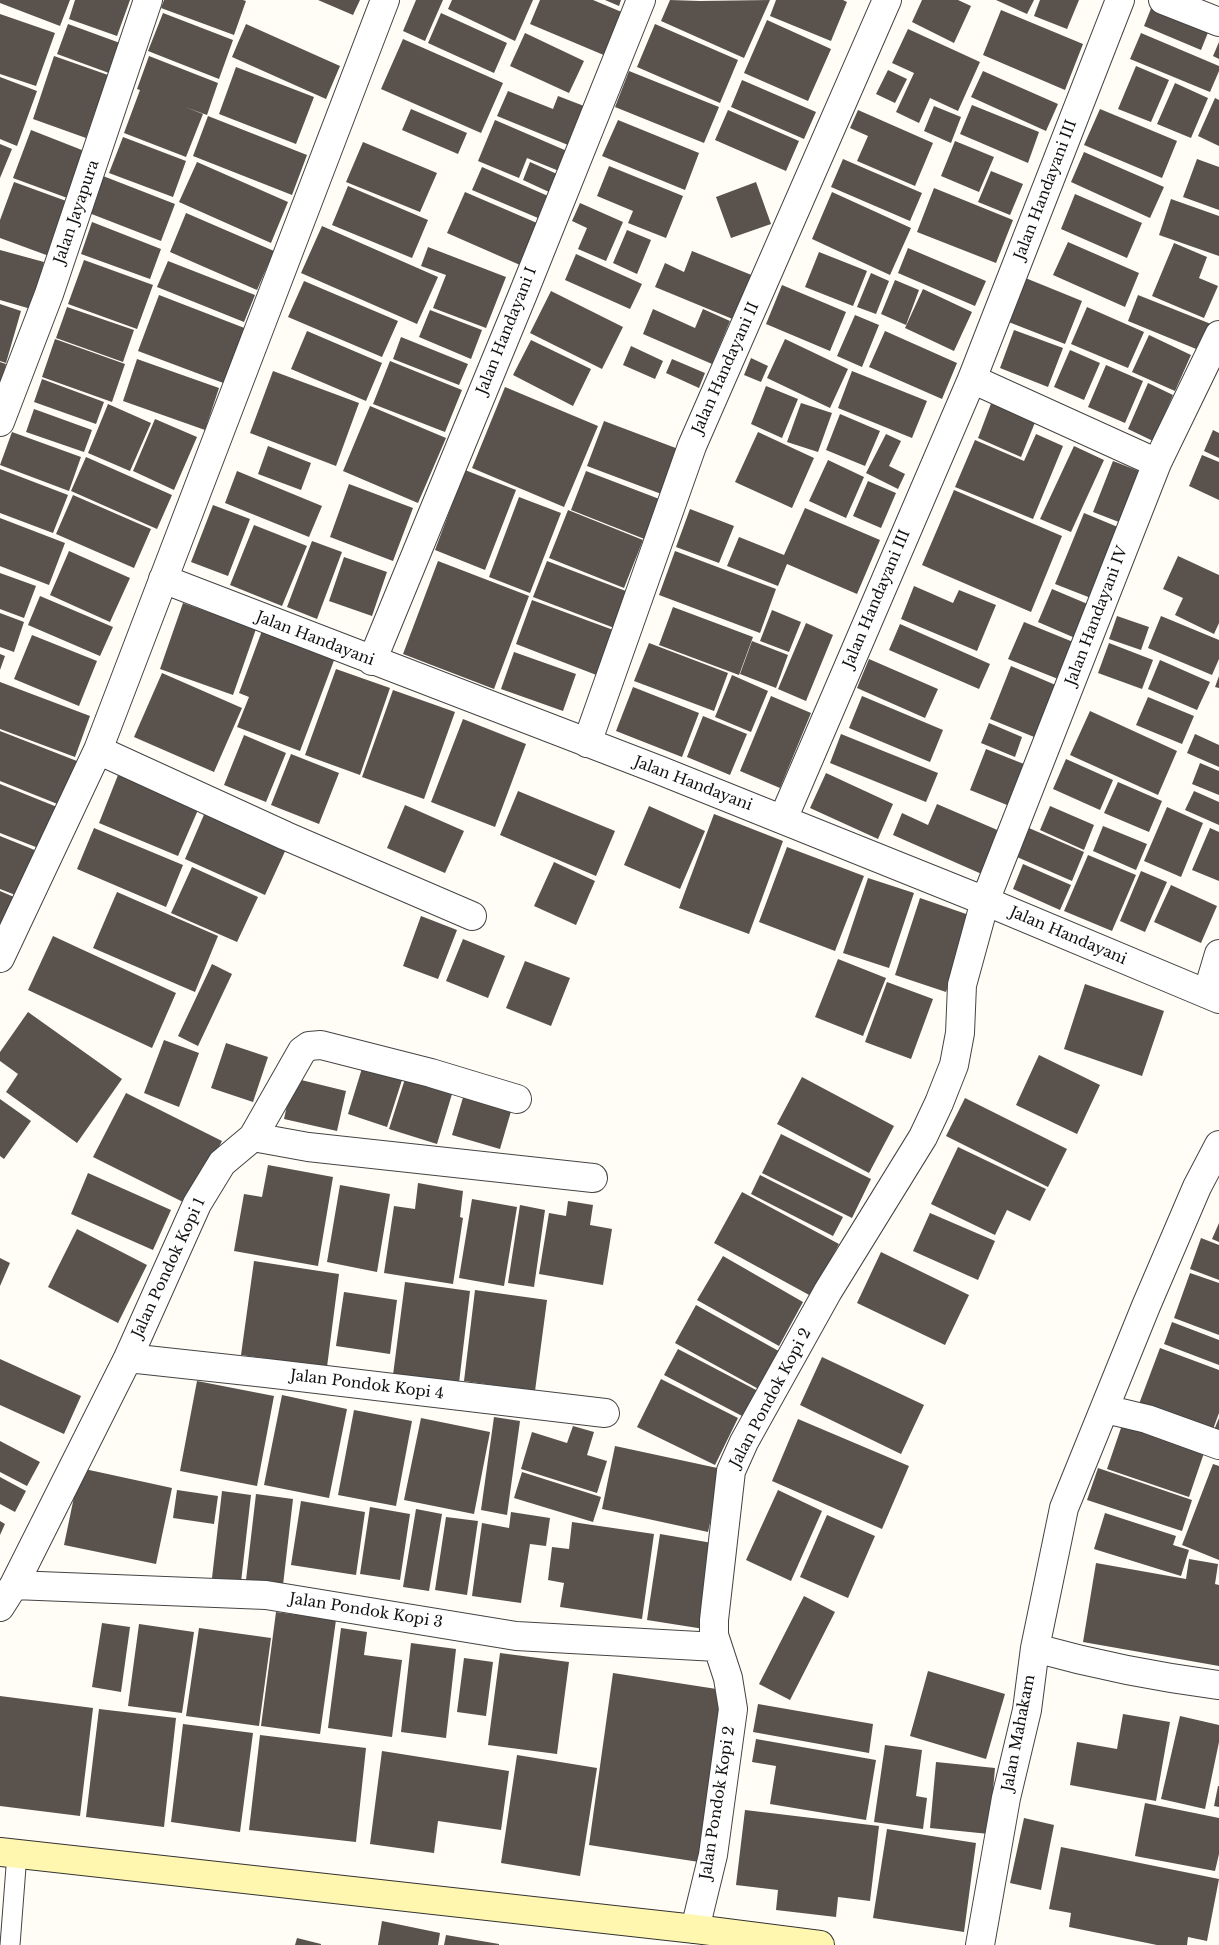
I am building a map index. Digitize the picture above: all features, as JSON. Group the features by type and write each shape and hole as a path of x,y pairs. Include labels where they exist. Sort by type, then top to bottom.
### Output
{"main road":[{"path":"9,1853 695,1929 820,1945"}],"street":[{"name":"Jalan Jayapura","path":"0,422 49,294 148,0"},
{"path":"0,958 98,750 385,0"},
{"name":"Jalan Handayani I","path":"372,661 523,294 641,0"},
{"name":"Jalan Handayani II","path":"586,743 692,446 887,0"},
{"name":"Jalan Handayani III","path":"783,819 972,379 1120,0"},
{"path":"1162,0 1219,22"},
{"name":"Jalan Handayani IV","path":"985,901 1157,463 1219,335"},
{"path":"972,379 1157,463"},
{"name":"Jalan Handayani","path":"163,579 783,819 1213,997"},
{"path":"98,750 286,836 472,916"},
{"name":"Jalan Pondok Kopi 2","path":"695,1929 713,1855 733,1708 728,1678 714,1635 714,1620 731,1471 744,1442 828,1291 923,1137 939,1103 954,1065 960,1033 962,985 985,901"},
{"path":"1213,997 1219,954"},
{"path":"517,1099 431,1073 321,1045 309,1046 302,1052 253,1137 308,1147 593,1178"},
{"name":"Jalan Pondok Kopi 1","path":"0,1607 14,1585 128,1358 196,1204 222,1163 253,1137"},
{"name":"Jalan Mahakam","path":"980,1945 1006,1798 1027,1710 1035,1648 1064,1508 1146,1306 1197,1187 1219,1145"},
{"name":"Jalan Pondok Kopi 4","path":"128,1358 605,1413"},
{"path":"1105,1409 1147,1419 1219,1445"},
{"name":"Jalan Pondok Kopi 3","path":"14,1585 266,1595 516,1636 717,1647"},
{"path":"1035,1648 1091,1664 1170,1679 1219,1685"}],"lane":[{"path":"9,1853 10,1945"}],"building":[{"path":"0,0 70,0 60,26 0,3"},
{"path":"75,0 130,0 117,36 69,19"},
{"path":"164,0 246,1 234,35 161,8"},
{"path":"318,0 360,0 353,15"},
{"path":"416,0 443,0 425,41 403,31"},
{"path":"452,0 533,0 515,41 448,9"},
{"path":"540,0 593,0 624,13 606,56 530,24"},
{"path":"605,0 621,0 619,6"},
{"path":"670,0 770,0 744,58 661,21"},
{"path":"776,0 843,0 847,2 831,41 770,16"},
{"path":"922,0 958,0 971,6 954,43 912,22"},
{"path":"996,0 1034,0 1027,14"},
{"path":"1040,0 1079,0 1067,29 1034,16"},
{"path":"1154,1 1211,25 1201,50 1144,26"},
{"path":"1001,10 1083,44 1065,90 983,55"},
{"path":"163,13 233,40 219,79 148,51"},
{"path":"441,13 507,43 494,73 428,43"},
{"path":"0,14 55,33 36,86 0,74"},
{"path":"767,20 831,49 808,101 744,73"},
{"path":"68,24 120,43 109,73 57,54"},
{"path":"246,24 340,66 326,99 232,57"},
{"path":"655,24 738,60 720,103 637,67"},
{"path":"908,29 980,62 958,111 930,98 919,123 896,112 914,73 892,63"},
{"path":"525,33 584,61 569,93 510,66"},
{"path":"1141,33 1219,66 1219,71 1210,92 1130,59"},
{"path":"403,39 503,83 481,133 381,89"},
{"path":"1219,42 1219,59 1213,56"},
{"path":"54,56 108,75 86,138 33,119"},
{"path":"149,56 218,83 207,115 185,107 203,114 186,157 124,133 140,90 137,89"},
{"path":"1136,66 1169,80 1151,122 1118,109"},
{"path":"236,67 314,97 296,144 219,114"},
{"path":"888,70 907,79 895,103 876,94"},
{"path":"629,71 719,107 704,143 615,107"},
{"path":"983,71 1058,104 1046,131 971,97"},
{"path":"0,77 37,91 17,146 0,139"},
{"path":"742,80 816,112 804,139 731,107"},
{"path":"1175,83 1208,98 1191,138 1157,124"},
{"path":"508,91 553,109 558,96 584,106 568,145 497,116"},
{"path":"1215,98 1219,100 1219,146 1198,136"},
{"path":"972,105 1039,132 1028,163 960,134"},
{"path":"934,106 961,117 951,143 924,131"},
{"path":"411,109 467,133 458,154 402,130"},
{"path":"1100,109 1177,141 1162,178 1084,145"},
{"path":"728,110 799,141 786,171 715,140"},
{"path":"858,110 933,143 915,186 857,161 868,136 850,128"},
{"path":"208,116 307,155 292,195 193,156"},
{"path":"495,120 567,151 559,171 527,158 519,178 478,161"},
{"path":"618,120 699,153 685,190 602,156"},
{"path":"31,130 87,152 70,199 13,178"},
{"path":"123,137 186,161 173,197 109,173"},
{"path":"955,141 994,157 979,192 941,176"},
{"path":"363,142 437,173 420,212 346,182"},
{"path":"0,144 12,149 0,178"},
{"path":"1084,152 1164,187 1150,218 1071,182"},
{"path":"843,159 922,193 910,221 831,187"},
{"path":"1197,159 1219,167 1219,210 1183,197"},
{"path":"197,162 288,202 271,243 179,202"},
{"path":"530,162 557,174 549,192 523,180"},
{"path":"609,166 683,196 666,238 628,223 633,211 597,196"},
{"path":"482,167 548,196 538,218 472,190"},
{"path":"991,171 1023,184 1010,215 978,202"},
{"path":"103,176 175,204 161,241 89,213"},
{"path":"14,182 69,202 49,256 0,238 0,220"},
{"path":"756,182 771,224 731,238 716,197"},
{"path":"348,186 428,220 412,258 332,225"},
{"path":"934,188 1013,220 996,263 917,232"},
{"path":"465,192 537,223 520,265 447,233"},
{"path":"832,192 911,228 890,275 812,239"},
{"path":"1075,194 1142,223 1127,258 1061,229"},
{"path":"1171,199 1219,216 1219,256 1159,235"},
{"path":"580,203 623,222 606,261 578,249 587,228 572,221"},
{"path":"186,213 274,251 257,290 170,252"},
{"path":"92,222 161,249 150,279 81,254"},
{"path":"322,226 438,277 417,324 301,273"},
{"path":"627,230 651,240 637,274 613,263"},
{"path":"1068,242 1139,273 1125,307 1053,275"},
{"path":"1174,243 1207,257 1199,278 1218,286 1204,318 1152,296"},
{"path":"428,247 506,277 486,328 433,308 446,275 421,266"},
{"path":"908,248 986,281 975,306 898,273"},
{"path":"0,250 44,262 31,309 0,300"},
{"path":"692,251 754,276 735,320 655,287 665,263 684,272"},
{"path":"819,252 867,271 853,306 805,287"},
{"path":"576,254 642,284 630,309 565,280"},
{"path":"84,260 153,285 137,329 68,304"},
{"path":"168,261 255,295 244,322 157,287"},
{"path":"871,273 889,281 876,314 857,307"},
{"path":"1023,277 1082,301 1065,344 1006,321"},
{"path":"895,280 919,290 906,325 881,314"},
{"path":"304,281 398,321 382,357 288,317"},
{"path":"782,285 846,312 830,351 766,324"},
{"path":"923,289 972,312 954,351 905,328"},
{"path":"551,291 623,327 602,369 530,333"},
{"path":"159,295 247,329 226,384 138,351"},
{"path":"1138,295 1211,324 1201,351 1128,321"},
{"path":"0,304 21,311 6,363 0,361"},
{"path":"67,307 134,330 123,362 56,338"},
{"path":"1087,307 1144,332 1128,368 1071,344"},
{"path":"653,309 695,328 703,309 730,321 712,364 643,334"},
{"path":"430,310 482,330 471,359 419,337"},
{"path":"855,315 879,325 862,367 837,356"},
{"path":"1014,330 1063,348 1048,387 1000,368"},
{"path":"307,331 382,363 366,401 291,369"},
{"path":"885,331 957,363 942,399 869,367"},
{"path":"1149,335 1191,355 1175,391 1132,372"},
{"path":"401,337 468,364 459,385 393,359"},
{"path":"55,339 125,364 112,402 42,377"},
{"path":"785,339 848,369 830,408 767,378"},
{"path":"531,340 591,369 573,406 513,375"},
{"path":"631,346 663,361 655,379 623,365"},
{"path":"1070,350 1100,363 1084,400 1054,387"},
{"path":"751,358 768,366 761,382 744,375"},
{"path":"137,359 219,388 205,430 123,401"},
{"path":"672,359 705,373 699,388 666,373"},
{"path":"390,361 462,390 445,432 373,404"},
{"path":"0,362 6,364 1,382 0,382"},
{"path":"1106,365 1143,381 1125,423 1088,407"},
{"path":"273,371 359,403 336,466 250,433"},
{"path":"852,371 927,401 912,438 838,408"},
{"path":"42,379 104,402 96,424 34,402"},
{"path":"1148,383 1173,395 1153,441 1128,429"},
{"path":"766,386 798,399 782,438 751,424"},
{"path":"505,387 598,426 564,507 472,468"},
{"path":"992,401 1036,420 1021,457 978,438"},
{"path":"801,403 832,413 818,452 787,442"},
{"path":"108,404 151,423 130,471 88,453"},
{"path":"370,406 446,438 418,503 343,471"},
{"path":"34,409 92,430 84,452 26,432"},
{"path":"840,414 880,431 865,466 826,450"},
{"path":"155,419 197,437 174,490 133,471"},
{"path":"604,421 681,450 664,495 587,466"},
{"path":"1213,430 1219,433 1219,458 1204,451"},
{"path":"12,432 81,457 69,491 0,465"},
{"path":"758,432 814,458 792,508 735,482"},
{"path":"886,434 901,441 889,466 905,474 898,489 866,473"},
{"path":"1036,434 1063,446 1033,519 955,487 975,440 1024,461"},
{"path":"268,446 311,463 301,490 258,474"},
{"path":"1074,446 1104,460 1071,532 1040,519"},
{"path":"1202,455 1219,462 1219,500 1189,486"},
{"path":"86,457 172,495 157,529 71,491"},
{"path":"828,460 864,477 846,518 809,501"},
{"path":"1113,461 1144,473 1124,524 1093,512"},
{"path":"0,469 68,495 53,533 0,513"},
{"path":"465,470 516,490 485,570 435,550"},
{"path":"237,471 322,506 309,537 225,503"},
{"path":"586,471 662,500 647,540 571,510"},
{"path":"868,481 896,493 881,528 853,516"},
{"path":"349,484 413,508 393,561 330,537"},
{"path":"954,490 1062,536 1031,612 922,565"},
{"path":"73,495 151,529 134,568 56,534"},
{"path":"519,497 561,513 530,593 489,577"},
{"path":"213,505 250,519 228,576 191,562"},
{"path":"805,508 880,540 857,594 787,564 778,586 727,566 739,537 784,555"},
{"path":"690,509 734,526 719,563 676,547"},
{"path":"568,510 643,540 624,588 549,558"},
{"path":"1084,513 1125,530 1096,600 1055,584"},
{"path":"0,518 65,543 49,585 0,566"},
{"path":"254,525 307,546 282,606 230,585"},
{"path":"312,541 342,552 317,619 287,607"},
{"path":"69,551 130,578 110,622 50,595"},
{"path":"675,551 776,589 760,633 659,595"},
{"path":"1178,556 1219,575 1219,623 1214,634 1175,615 1183,598 1163,589"},
{"path":"344,557 387,572 372,616 329,601"},
{"path":"438,561 529,596 494,689 403,654"},
{"path":"547,561 631,593 617,629 533,597"},
{"path":"0,573 36,586 24,618 0,609"},
{"path":"914,586 953,603 959,590 996,605 977,651 901,619"},
{"path":"1052,589 1097,608 1082,641 1038,622"},
{"path":"40,596 113,627 100,656 28,625"},
{"path":"532,600 616,631 599,676 516,644"},
{"path":"183,603 256,629 233,695 160,669"},
{"path":"673,607 753,637 739,675 659,645"},
{"path":"772,610 801,622 789,652 760,641"},
{"path":"0,613 24,622 14,652 0,647"},
{"path":"1117,616 1149,627 1141,650 1109,639"},
{"path":"1161,616 1219,640 1219,659 1212,675 1148,648"},
{"path":"1024,622 1083,646 1068,683 1008,659"},
{"path":"806,623 833,635 806,701 778,689"},
{"path":"900,624 990,664 979,689 889,650"},
{"path":"263,628 336,655 300,751 237,727 249,697 239,693"},
{"path":"32,635 97,661 79,706 14,679"},
{"path":"752,641 788,655 776,688 740,674"},
{"path":"649,643 728,673 714,711 634,681"},
{"path":"1109,643 1153,660 1142,689 1098,673"},
{"path":"514,652 576,674 563,711 501,689"},
{"path":"0,654 5,656 0,670"},
{"path":"869,659 938,689 925,718 857,688"},
{"path":"1160,660 1210,682 1197,710 1148,689"},
{"path":"1011,666 1065,689 1044,741 990,719"},
{"path":"336,669 390,688 360,775 305,755"},
{"path":"162,673 242,708 214,772 134,737"},
{"path":"732,675 768,691 751,732 715,717"},
{"path":"1219,676 1219,688 1215,687"},
{"path":"0,682 90,716 75,757 0,729"},
{"path":"633,687 699,713 682,757 616,731"},
{"path":"393,690 455,712 424,799 362,777"},
{"path":"771,696 811,713 780,788 740,771"},
{"path":"862,696 943,730 930,762 849,728"},
{"path":"1148,697 1194,716 1182,744 1136,725"},
{"path":"1090,711 1177,751 1158,795 1070,755"},
{"path":"703,716 747,734 730,775 687,757"},
{"path":"463,719 526,744 495,827 431,802"},
{"path":"989,723 1022,737 1015,757 981,743"},
{"path":"0,731 82,763 65,807 0,781"},
{"path":"841,734 938,773 926,802 830,763"},
{"path":"1195,734 1219,745 1219,767 1187,753"},
{"path":"244,735 286,753 266,802 224,785"},
{"path":"986,749 1029,766 1012,807 970,790"},
{"path":"291,754 339,773 319,824 271,805"},
{"path":"1066,759 1113,780 1100,810 1053,789"},
{"path":"1200,763 1219,771 1219,795 1192,784"},
{"path":"120,770 201,803 178,856 99,823"},
{"path":"826,773 893,804 878,839 810,808"},
{"path":"1118,782 1162,801 1149,832 1104,813"},
{"path":"0,784 62,809 46,851 0,833"},
{"path":"518,791 615,831 596,876 500,835"},
{"path":"1194,791 1219,802 1219,825 1185,810"},
{"path":"937,804 1002,832 984,875 893,835 902,813 928,825"},
{"path":"405,805 464,831 445,873 387,848"},
{"path":"649,806 705,831 680,889 624,865"},
{"path":"1050,806 1094,825 1084,850 1040,830"},
{"path":"1167,807 1203,823 1181,877 1144,861"},
{"path":"206,810 287,847 265,895 185,859"},
{"path":"714,814 783,841 749,934 679,908"},
{"path":"1103,826 1147,844 1136,870 1093,851"},
{"path":"94,828 183,865 166,907 77,869"},
{"path":"1029,828 1084,852 1072,881 1017,857"},
{"path":"1210,828 1219,832 1219,881 1192,870"},
{"path":"0,836 42,853 23,898 0,889"},
{"path":"787,847 864,876 835,951 759,922"},
{"path":"1088,855 1136,875 1112,931 1064,911"},
{"path":"554,862 595,881 576,925 534,906"},
{"path":"1023,864 1071,885 1060,910 1013,889"},
{"path":"192,867 258,897 237,942 171,913"},
{"path":"1141,871 1167,882 1145,932 1120,921"},
{"path":"868,878 914,893 889,968 843,953"},
{"path":"1171,885 1217,906 1201,943 1154,922"},
{"path":"0,891 14,897 0,931"},
{"path":"117,892 218,936 195,992 93,948"},
{"path":"920,898 972,916 946,992 895,975"},
{"path":"421,916 457,930 438,979 403,966"},
{"path":"53,936 176,993 152,1048 28,990"},
{"path":"463,939 505,956 488,998 446,981"},
{"path":"838,959 886,978 863,1036 815,1017"},
{"path":"525,961 570,978 551,1026 506,1008"},
{"path":"212,964 232,974 198,1046 178,1036"},
{"path":"887,982 933,999 911,1059 865,1042"},
{"path":"1085,984 1164,1011 1142,1076 1064,1049"},
{"path":"28,1012 122,1079 77,1143 6,1092 18,1074 0,1061 0,1052"},
{"path":"164,1040 199,1053 179,1107 144,1093"},
{"path":"226,1043 268,1057 253,1102 211,1088"},
{"path":"1039,1055 1100,1085 1077,1134 1016,1105"},
{"path":"363,1065 403,1077 387,1127 348,1114"},
{"path":"802,1077 894,1126 869,1173 777,1124"},
{"path":"293,1078 346,1091 337,1131 284,1119"},
{"path":"405,1079 452,1094 437,1144 389,1129"},
{"path":"126,1093 222,1141 189,1205 93,1157"},
{"path":"464,1094 512,1108 500,1149 452,1135"},
{"path":"965,1098 1067,1149 1048,1187 946,1136"},
{"path":"0,1099 31,1121 4,1159 0,1156"},
{"path":"781,1134 871,1179 852,1218 762,1173"},
{"path":"958,1147 1046,1189 1030,1221 1007,1210 995,1235 931,1204"},
{"path":"268,1165 333,1177 318,1266 234,1251 244,1194 262,1197"},
{"path":"88,1173 171,1210 153,1250 71,1214"},
{"path":"760,1175 843,1217 833,1236 751,1194"},
{"path":"418,1183 463,1191 460,1217 463,1218 453,1284 384,1273 394,1206 415,1209"},
{"path":"340,1185 390,1194 377,1272 327,1262"},
{"path":"742,1192 839,1244 811,1296 714,1243"},
{"path":"472,1199 517,1207 504,1286 459,1278"},
{"path":"568,1201 593,1205 590,1225 612,1229 603,1285 539,1274 549,1213 566,1216"},
{"path":"520,1205 545,1210 534,1287 508,1283"},
{"path":"930,1213 995,1241 978,1280 913,1251"},
{"path":"1219,1223 1219,1242 1212,1239"},
{"path":"77,1229 147,1265 118,1323 48,1287"},
{"path":"1201,1238 1219,1245 1219,1280 1190,1269"},
{"path":"881,1252 969,1295 945,1345 857,1303"},
{"path":"723,1256 803,1302 779,1346 697,1300"},
{"path":"0,1258 10,1263 0,1286"},
{"path":"254,1261 339,1274 327,1367 241,1355"},
{"path":"1190,1273 1219,1283 1219,1335 1174,1318"},
{"path":"405,1282 470,1291 459,1383 393,1375"},
{"path":"475,1290 547,1300 535,1391 464,1381"},
{"path":"344,1292 397,1300 390,1354 336,1346"},
{"path":"696,1305 784,1354 764,1392 675,1343"},
{"path":"1172,1322 1219,1340 1219,1365 1164,1344"},
{"path":"1160,1348 1219,1370 1219,1413 1212,1432 1139,1404"},
{"path":"678,1349 758,1391 744,1417 664,1375"},
{"path":"822,1357 924,1405 901,1454 800,1405"},
{"path":"0,1359 81,1396 64,1434 0,1405"},
{"path":"661,1379 738,1418 715,1465 637,1427"},
{"path":"197,1381 274,1396 257,1486 180,1471"},
{"path":"282,1395 347,1409 329,1498 264,1485"},
{"path":"354,1410 412,1421 396,1506 338,1495"},
{"path":"494,1417 520,1421 507,1515 481,1510"},
{"path":"421,1418 490,1432 474,1514 404,1500"},
{"path":"1219,1418 1219,1432 1214,1430"},
{"path":"798,1419 909,1466 882,1529 772,1481"},
{"path":"1122,1425 1204,1453 1189,1497 1107,1469"},
{"path":"573,1426 594,1432 587,1455 607,1461 597,1493 521,1469 532,1432 567,1443"},
{"path":"0,1441 40,1462 27,1486 0,1472"},
{"path":"615,1446 722,1469 708,1532 602,1509"},
{"path":"1213,1464 1219,1466 1219,1560 1182,1545"},
{"path":"80,1468 172,1488 156,1564 64,1545"},
{"path":"1098,1468 1192,1500 1182,1531 1087,1500"},
{"path":"522,1472 601,1497 593,1522 514,1498"},
{"path":"0,1477 26,1491 15,1512 0,1504"},
{"path":"177,1490 218,1496 214,1524 173,1518"},
{"path":"778,1490 822,1511 791,1581 746,1560"},
{"path":"222,1491 251,1495 241,1582 212,1578"},
{"path":"256,1494 293,1499 283,1585 246,1580"},
{"path":"301,1501 365,1512 356,1575 291,1565"},
{"path":"370,1507 410,1514 400,1580 360,1574"},
{"path":"416,1509 442,1514 429,1591 403,1587"},
{"path":"511,1512 550,1518 546,1546 530,1544 521,1603 472,1596 482,1523 509,1528"},
{"path":"1105,1513 1176,1536 1173,1545 1189,1550 1181,1576 1094,1549"},
{"path":"827,1515 875,1536 848,1598 800,1577"},
{"path":"446,1517 478,1521 467,1595 435,1590"},
{"path":"0,1521 5,1524 0,1535"},
{"path":"572,1522 654,1534 642,1619 560,1607 564,1583 548,1580 552,1547 569,1549"},
{"path":"660,1534 718,1544 704,1629 647,1620"},
{"path":"1189,1559 1218,1564 1215,1584 1219,1585 1219,1666 1083,1642 1096,1563 1186,1579"},
{"path":"804,1596 835,1612 790,1700 759,1684"},
{"path":"276,1612 336,1620 320,1734 261,1726"},
{"path":"102,1623 130,1627 121,1692 92,1687"},
{"path":"139,1624 194,1632 182,1713 128,1706"},
{"path":"199,1628 271,1638 259,1726 186,1716"},
{"path":"341,1628 367,1632 364,1655 402,1660 392,1737 328,1728"},
{"path":"411,1643 456,1649 446,1738 401,1732"},
{"path":"500,1653 569,1662 557,1754 488,1745"},
{"path":"464,1658 493,1662 486,1716 457,1712"},
{"path":"928,1671 1005,1694 986,1759 910,1736"},
{"path":"613,1673 723,1690 699,1862 589,1845"},
{"path":"0,1696 93,1708 80,1816 0,1806"},
{"path":"758,1704 873,1724 869,1753 753,1732"},
{"path":"99,1709 176,1718 164,1827 86,1817"},
{"path":"1123,1714 1170,1722 1156,1801 1070,1785 1077,1742 1117,1749"},
{"path":"1180,1716 1219,1725 1219,1742 1205,1809 1161,1799"},
{"path":"183,1724 253,1733 240,1832 171,1822"},
{"path":"260,1735 366,1748 356,1842 249,1830"},
{"path":"756,1739 876,1760 866,1820 770,1804 776,1766 752,1762"},
{"path":"885,1745 922,1750 916,1796 927,1798 923,1829 874,1822"},
{"path":"382,1751 509,1771 501,1830 438,1821 434,1853 370,1844"},
{"path":"517,1755 597,1768 580,1876 501,1863"},
{"path":"936,1762 995,1768 989,1834 930,1828"},
{"path":"1219,1786 1219,1807 1214,1806"},
{"path":"1145,1803 1219,1818 1219,1854 1215,1871 1135,1856"},
{"path":"745,1810 879,1826 870,1901 838,1897 836,1917 776,1910 778,1890 736,1885"},
{"path":"1024,1818 1054,1825 1041,1890 1010,1883"},
{"path":"887,1829 976,1843 964,1932 873,1918"},
{"path":"1061,1847 1219,1879 1207,1941 1188,1937 1187,1945 1157,1945 1069,1927 1071,1913 1049,1909"},
{"path":"382,1921 440,1933 438,1945 378,1945"},
{"path":"446,1935 499,1944 499,1945 444,1945"},
{"path":"297,1938 321,1944 321,1945 295,1945"}]}
